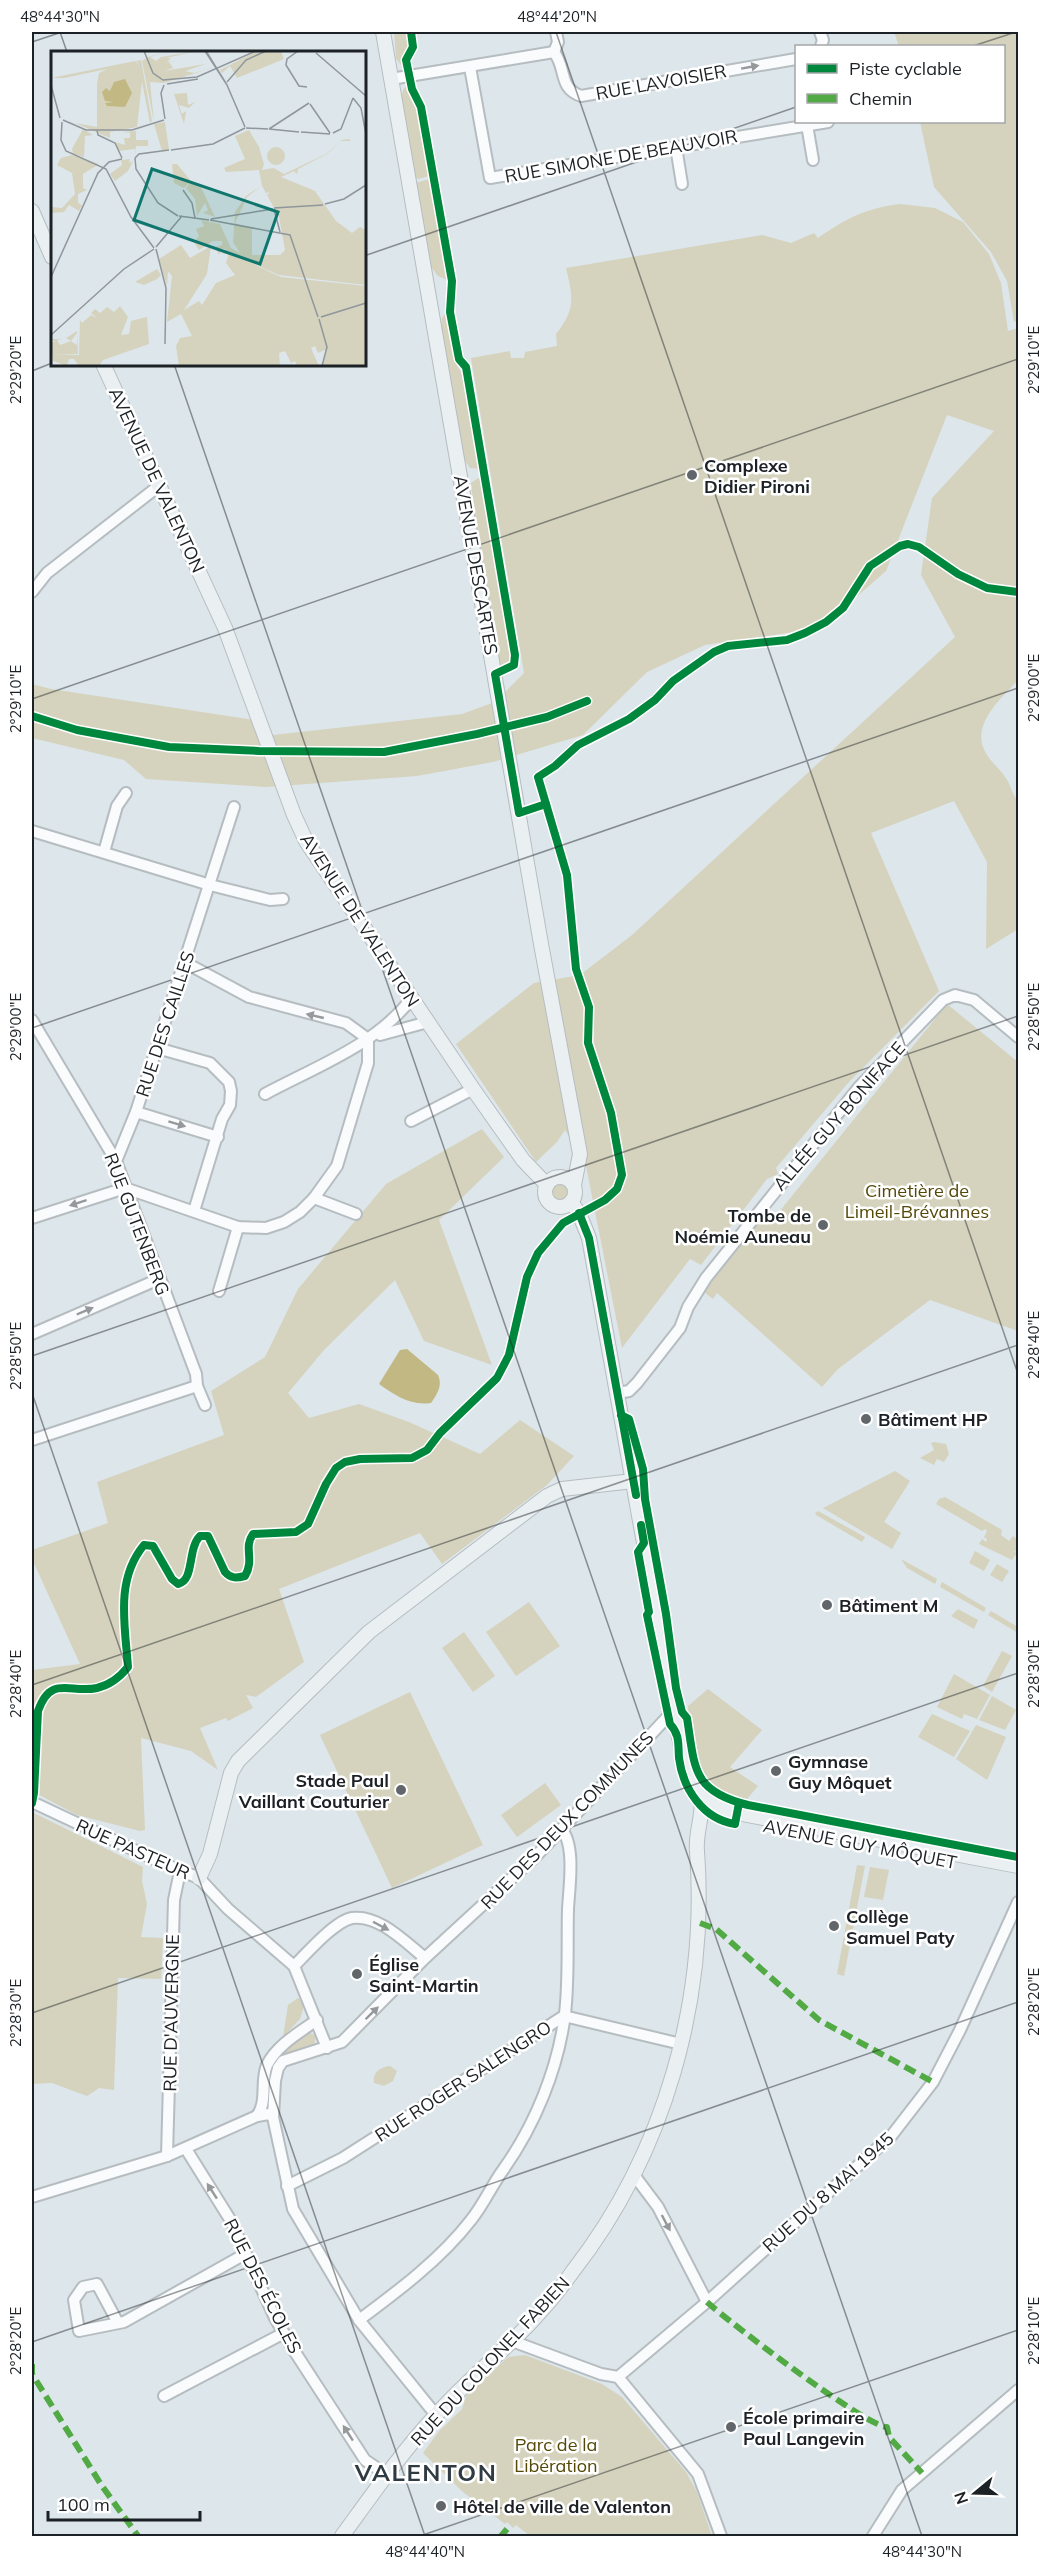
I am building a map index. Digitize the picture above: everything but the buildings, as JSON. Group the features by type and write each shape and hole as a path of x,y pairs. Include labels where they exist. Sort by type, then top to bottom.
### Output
{"main road":[{"name":"AVENUE DESCARTES","path":"383,32 568,1098 573,1110 580,1154 568,1181"},
{"path":"32,211 51,255"},
{"name":"AVENUE DE VALENTON","path":"104,366 225,628 283,786 306,841 473,1089 523,1160 547,1185"},
{"path":"554,1178 568,1181 575,1194 571,1203 563,1207 554,1206 547,1199 547,1185 554,1178"},
{"path":"571,1203 579,1213 589,1238 678,1732 687,1771 707,1802"},
{"path":"199,1878 210,1854 231,1773 238,1761 369,1632 547,1496 562,1490 633,1481"},
{"name":"AVENUE GUY MÔQUET","path":"707,1802 736,1814 1018,1866"},
{"name":"AVENUE GUY MÔQUET","path":"707,1802 720,1816 736,1820 1018,1874"},
{"name":"RUE DU COLONEL FABIEN","path":"342,2536 387,2475 436,2415 534,2320 592,2247 634,2175 654,2130 681,2044 697,1958 700,1910 696,1835 707,1802"}],"street":[{"name":"RUE LAVOISIER","path":"556,32 558,42 554,52 561,61 566,85 571,92 581,96 795,59"},
{"path":"391,79 554,52"},
{"name":"RUE SIMONE DE BEAUVOIR","path":"470,67 490,178 821,123"},
{"path":"807,125 813,160"},
{"path":"676,147 682,184"},
{"path":"32,592 47,573 160,485"},
{"path":"104,852 117,806 126,793"},
{"name":"RUE DES CAILLES","path":"116,1161 136,1112 234,807"},
{"path":"32,831 210,885 270,900 283,899"},
{"path":"184,962 249,997 345,1023 368,1039"},
{"name":"ALLÉE GUY BONIFACE","path":"618,1393 629,1391 637,1383 680,1328 688,1307 706,1278 860,1086 943,1000 955,995 974,1000 1018,1037"},
{"path":"265,1094 368,1039 396,1019 411,999"},
{"name":"RUE GUTENBERG","path":"32,1020 116,1161 196,1374 197,1386 206,1405"},
{"path":"368,1039 428,1022"},
{"path":"32,1218 125,1188 238,1227 275,1226 300,1212 314,1198 337,1166 368,1063 368,1039"},
{"path":"157,1048 210,1064 229,1082 230,1105 222,1119 194,1211"},
{"path":"411,1121 473,1089"},
{"path":"136,1112 218,1137"},
{"path":"314,1198 356,1214"},
{"path":"219,1291 238,1227"},
{"path":"32,1334 159,1279"},
{"path":"32,1440 197,1386"},
{"name":"RUE DES DEUX COMMUNES","path":"273,2117 275,2081 280,2064 283,2061 342,2042 425,1958 508,1884 674,1710"},
{"name":"RUE PASTEUR","path":"32,1802 199,1878 228,1909 294,1966 327,2048"},
{"path":"359,2320 390,2297 445,2248 471,2221 502,2171 513,2158 548,2087 564,2016 570,1865 565,1833 561,1829"},
{"name":"RUE D'AUVERGNE","path":"167,2156 174,1900 180,1871"},
{"name":"RUE DU 8 MAI 1945","path":"618,2377 707,2302 892,2135 933,2082 960,2030 1018,1902"},
{"path":"294,1966 331,1930 351,1918 367,1920 383,1926 425,1958"},
{"name":"RUE ROGER SALENGRO","path":"287,2186 343,2158 564,2016 681,2044"},
{"path":"257,2116 262,2105 267,2066 288,2040 317,2020"},
{"path":"32,2197 167,2156 257,2116 269,2114 273,2117 293,2209 359,2320 436,2415"},
{"name":"RUE DES ÉCOLES","path":"186,2149 231,2221 284,2333 365,2460 387,2475"},
{"path":"634,2175 658,2207 707,2302"},
{"path":"118,2323 97,2284 83,2287 74,2300 79,2331 118,2323 245,2254"},
{"path":"164,2396 284,2333"},
{"path":"512,2341 601,2374 618,2377 698,2474 721,2536"},
{"path":"873,2536 902,2490 1018,2390"}],"green space":[{"path":"394,32 407,32 409,45 402,56 403,68 396,58"},
{"path":"894,32 1018,32 1018,320 1014,322 1007,281 991,252 934,187 920,123 1005,123 1005,45 899,45"},
{"path":"407,85 418,112 429,176 418,179 415,177 401,101 403,90"},
{"path":"430,179 447,280 438,276 431,267 415,183"},
{"path":"900,204 935,208 963,222 989,254 1001,283 1008,331 1018,328 1018,680 989,714 981,734 987,755 1007,780 1018,800 1018,929 986,949 987,862 954,801 871,833 939,991 848,1083 776,1168 778,1174 767,1179 701,1265 690,1259 622,1348 585,1161 565,1130 557,1142 536,1162 456,1044 534,983 580,975 632,935 955,637 921,575 932,498 994,431 947,415 886,571 821,628 705,645 647,672 583,735 493,762 417,776 266,787 146,779 124,760 32,738 32,684 51,689 267,722 273,735 462,714 495,702 524,673 471,358 510,351 511,358 524,358 525,352 557,346 556,334 567,317 571,302 566,268 762,235 791,243 814,233 818,238 857,215 877,208"},
{"path":"446,312 454,360 462,374 479,469 470,468 463,458 441,328 442,318"},
{"path":"480,477 511,657 509,663 499,666 470,502 473,502 471,483"},
{"name":"Cimetière de Limeil-Brévannes","path":"947,1004 1018,1062 1018,1331 930,1300 838,1369 822,1387 717,1293 713,1299 704,1292 759,1216 779,1212"},
{"path":"482,1129 504,1157 439,1220 492,1365 424,1341 395,1280 324,1350 288,1393 309,1418 359,1404 409,1422 480,1454 520,1420 574,1456 547,1485 442,1564 420,1533 279,1589 304,1662 256,1697 246,1695 253,1708 228,1721 226,1718 200,1728 218,1770 191,1751 141,1738 145,1830 140,1831 77,1815 32,1791 32,1670 80,1664 32,1559 32,1550 108,1523 97,1482 224,1435 211,1391 265,1357 298,1289 386,1184"},
{"path":"557,1184 563,1184 568,1192 566,1198 557,1200 552,1195 552,1189"},
{"path":"931,1443 946,1444 949,1454 944,1462 937,1459 934,1465 920,1458 934,1450"},
{"path":"895,1471 910,1481 884,1522 901,1533 892,1549 823,1508"},
{"path":"945,1497 1002,1530 1001,1535 1009,1541 1013,1536 1018,1539 1018,1552 1013,1551 1017,1553 1012,1560 979,1544 982,1539 986,1542 987,1539 984,1537 987,1531 985,1529 982,1531 936,1504 939,1499"},
{"path":"818,1511 865,1537 862,1542 816,1515"},
{"path":"975,1551 990,1560 984,1571 969,1563"},
{"path":"901,1559 937,1579 935,1584 907,1568"},
{"path":"997,1564 1009,1571 1002,1582 990,1575"},
{"path":"942,1582 986,1608 984,1612 940,1587"},
{"path":"529,1602 560,1646 516,1676 486,1632"},
{"path":"958,1609 978,1620 974,1629 951,1616"},
{"path":"991,1611 1018,1627 1018,1633 988,1615"},
{"path":"464,1632 495,1676 473,1692 442,1648"},
{"path":"1002,1651 1012,1656 992,1692 983,1686"},
{"path":"954,1674 990,1695 977,1719 964,1714 962,1719 937,1707"},
{"path":"708,1689 762,1730 730,1767 758,1786 747,1799 733,1796 713,1787 702,1774 698,1764 688,1706"},
{"name":"Stade Paul Vaillant Couturier","path":"410,1692 483,1845 392,1888 320,1735"},
{"path":"992,1696 1016,1710 1005,1730 979,1720"},
{"path":"932,1714 970,1731 954,1757 918,1737"},
{"path":"976,1725 1006,1737 987,1780 956,1759"},
{"path":"545,1783 561,1805 517,1837 501,1815"},
{"path":"32,1812 143,1867 142,1881 147,1904 141,1937 163,1938 161,1979 118,1978 114,2090 99,2088 87,2096 52,2083 32,2084"},
{"path":"857,1865 865,1866 844,1976 837,1974"},
{"path":"870,1867 889,1870 883,1900 864,1897"},
{"path":"298,1998 305,2003 300,2019 283,2037 288,2005"},
{"path":"307,2031 316,2036 314,2046 271,2068 301,2034"},
{"path":"390,2066 397,2071 393,2081 384,2086 374,2083 374,2076 378,2071"},
{"name":"Parc de la Libération","path":"525,2355 602,2384 622,2397 686,2472 697,2492 712,2536 530,2536 516,2525 513,2528 507,2522 505,2524 463,2492 423,2453 439,2431 462,2409 466,2396 508,2357"}],"shaded area":[{"path":"407,1349 438,1375 440,1386 431,1403 410,1401 397,1396 379,1384 400,1350"}],"marked path":[{"path":"700,1923 716,1929 819,2020 933,2082"},
{"path":"707,2302 741,2330 826,2392 853,2410 887,2427 889,2437 922,2473"},
{"path":"32,2364 32,2374 102,2486 138,2536"},
{"path":"501,2536 507,2529"}],"cycle path":[{"path":"411,32 413,47 406,60 412,89 421,107 452,281 450,312 459,359 466,367 515,655 514,665 495,674 519,813 546,804"},
{"path":"32,1803 38,1711 43,1700 55,1689 102,1687 122,1674 128,1667 124,1619 125,1588 135,1559 144,1545 153,1546 172,1579 178,1584 187,1577 196,1542 200,1536 208,1536 225,1572 234,1577 245,1576 249,1564 249,1544 253,1534 296,1532 308,1524 336,1468 345,1462 360,1459 412,1458 427,1450 440,1433 497,1378 509,1355 527,1277 538,1253 563,1223 605,1200 617,1189 622,1175 611,1113 588,1043 589,1007 576,969 567,875 538,777 555,766 578,745 629,719 655,700 673,681 714,652 728,646 787,640 826,622 843,608 870,566 900,546 908,544 919,547 958,574 987,588 1018,592"},
{"path":"32,716 77,730 169,747 259,751 384,752 477,734 547,717 587,701"},
{"path":"579,1213 589,1238 636,1495"},
{"path":"621,1415 629,1419 643,1469 645,1499 666,1614 676,1688 682,1712 687,1718 695,1764 706,1785 716,1793 748,1805 1018,1857"},
{"path":"641,1525 644,1543 638,1552 649,1612 647,1615 670,1724 677,1736 681,1770 696,1801 713,1816 735,1824 739,1803"}],"place":[{"name":"Complexe Didier Pironi","path":"692,475"},
{"name":"Tombe de Noémie Auneau","path":"823,1225"},
{"name":"Bâtiment HP","path":"866,1419"},
{"name":"Bâtiment M","path":"827,1605"},
{"name":"Gymnase Guy Môquet","path":"776,1771"},
{"name":"Stade Paul Vaillant Couturier","path":"401,1790"},
{"name":"Collège Samuel Paty","path":"834,1926"},
{"name":"Église Saint-Martin","path":"357,1974"},
{"name":"École primaire Paul Langevin","path":"731,2427"},
{"name":"Hôtel de ville de Valenton","path":"441,2506"}],"district":[{"name":"VALENTON","path":"426,2472"}]}
